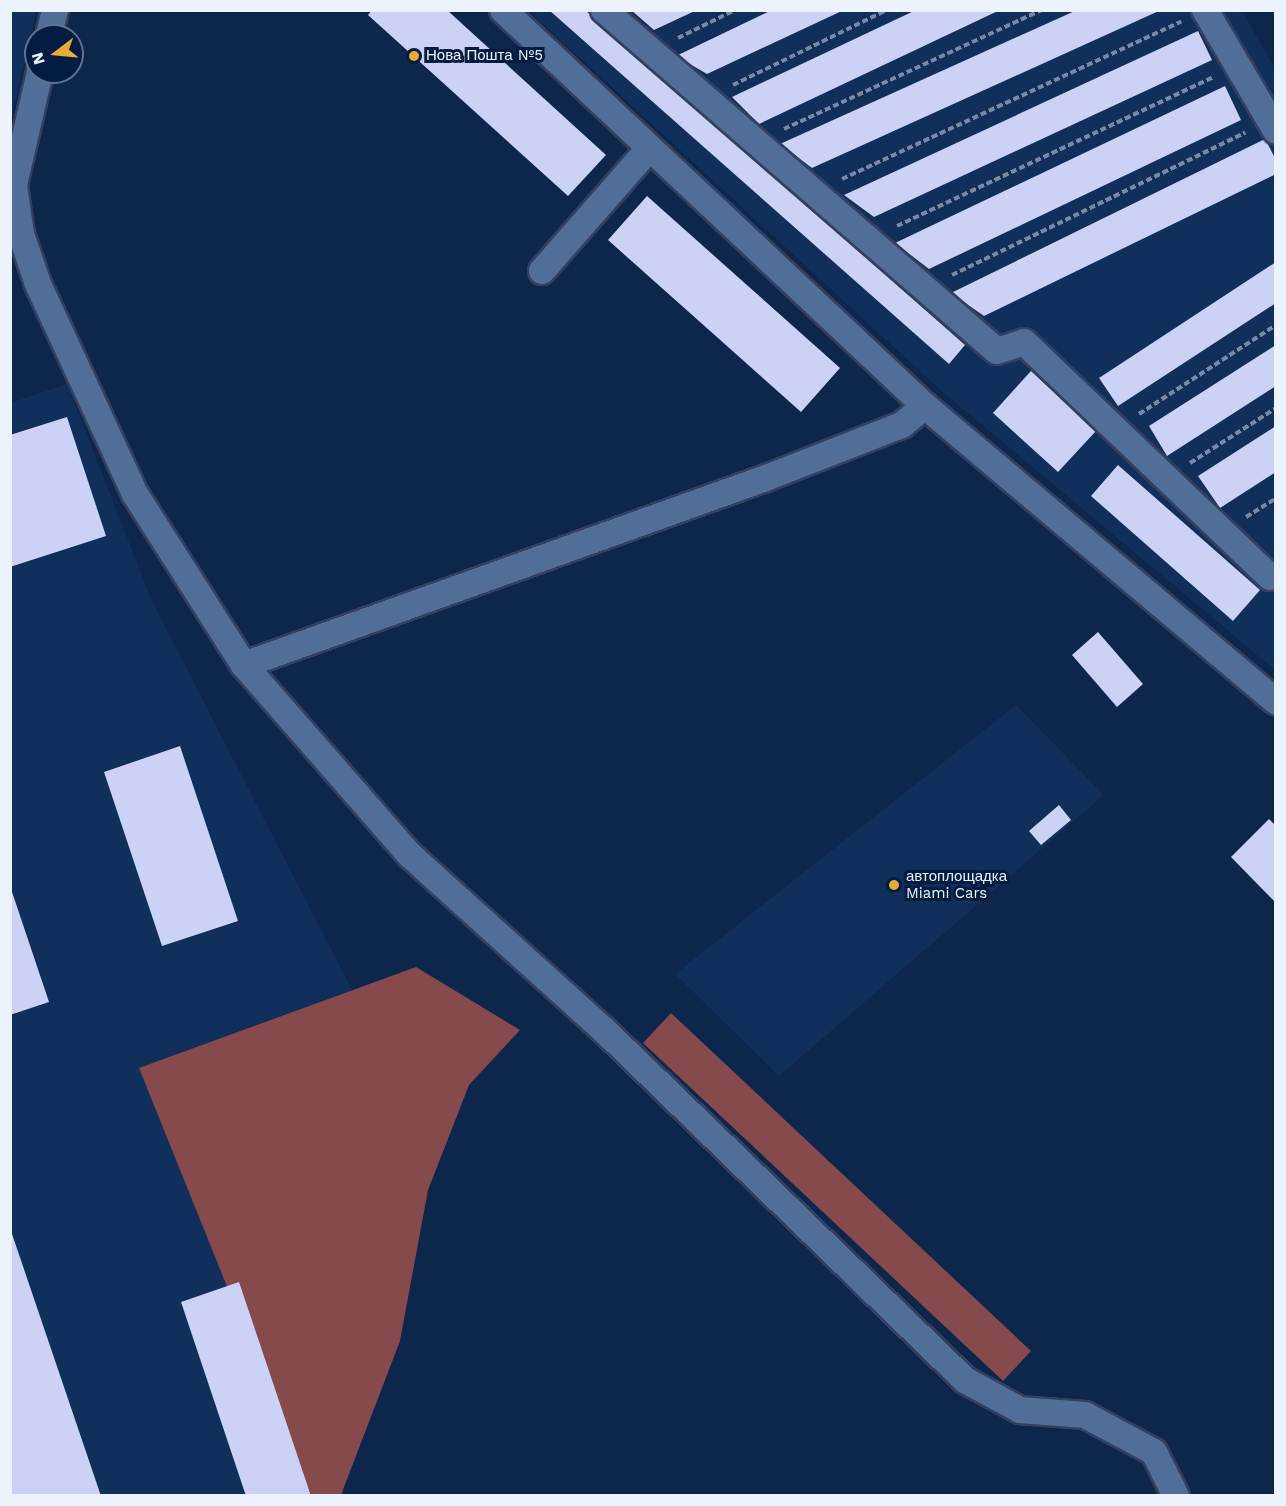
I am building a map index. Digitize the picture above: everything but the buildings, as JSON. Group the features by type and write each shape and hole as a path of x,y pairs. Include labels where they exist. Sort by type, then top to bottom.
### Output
{"street":[{"path":"503,10 648,150 925,406 1275,702"},
{"path":"604,10 997,351 1024,342 1270,577"},
{"path":"1205,11 1272,126"},
{"path":"37,84 12,190 25,244 80,380 135,494 244,665 410,855 604,1030 965,1380 1020,1410 1085,1415 1154,1452 1176,1496"},
{"path":"542,271 648,150"},
{"path":"244,665 766,478 902,425 925,406"}],"path":[{"path":"650,51 735,10"},
{"path":"705,98 887,10"},
{"path":"756,141 1042,10"},
{"path":"814,192 1205,11"},
{"path":"869,240 1238,65"},
{"path":"925,288 1272,126"},
{"path":"1115,429 1275,325"},
{"path":"1167,478 1275,408"},
{"path":"1223,532 1275,498"}],"shaded area":[{"path":"10,11 36,11 33,24 24,24 24,63 11,119"},
{"path":"529,11 1242,11 1276,70 1275,670 938,388"},
{"path":"67,384 152,601 352,990 179,1053 318,1495 11,1495 10,403"},
{"name":"автоплощадка Miami Cars","path":"1016,705 1104,795 779,1076 675,974"},
{"path":"416,967 520,1030 469,1085 428,1190 400,1341 341,1495 311,1495 139,1068"},
{"path":"671,1013 1031,1351 1003,1381 643,1043"}],"place":[{"name":"Нова Пошта №5","path":"414,56"},
{"name":"автоплощадка Miami Cars","path":"894,885"}]}
